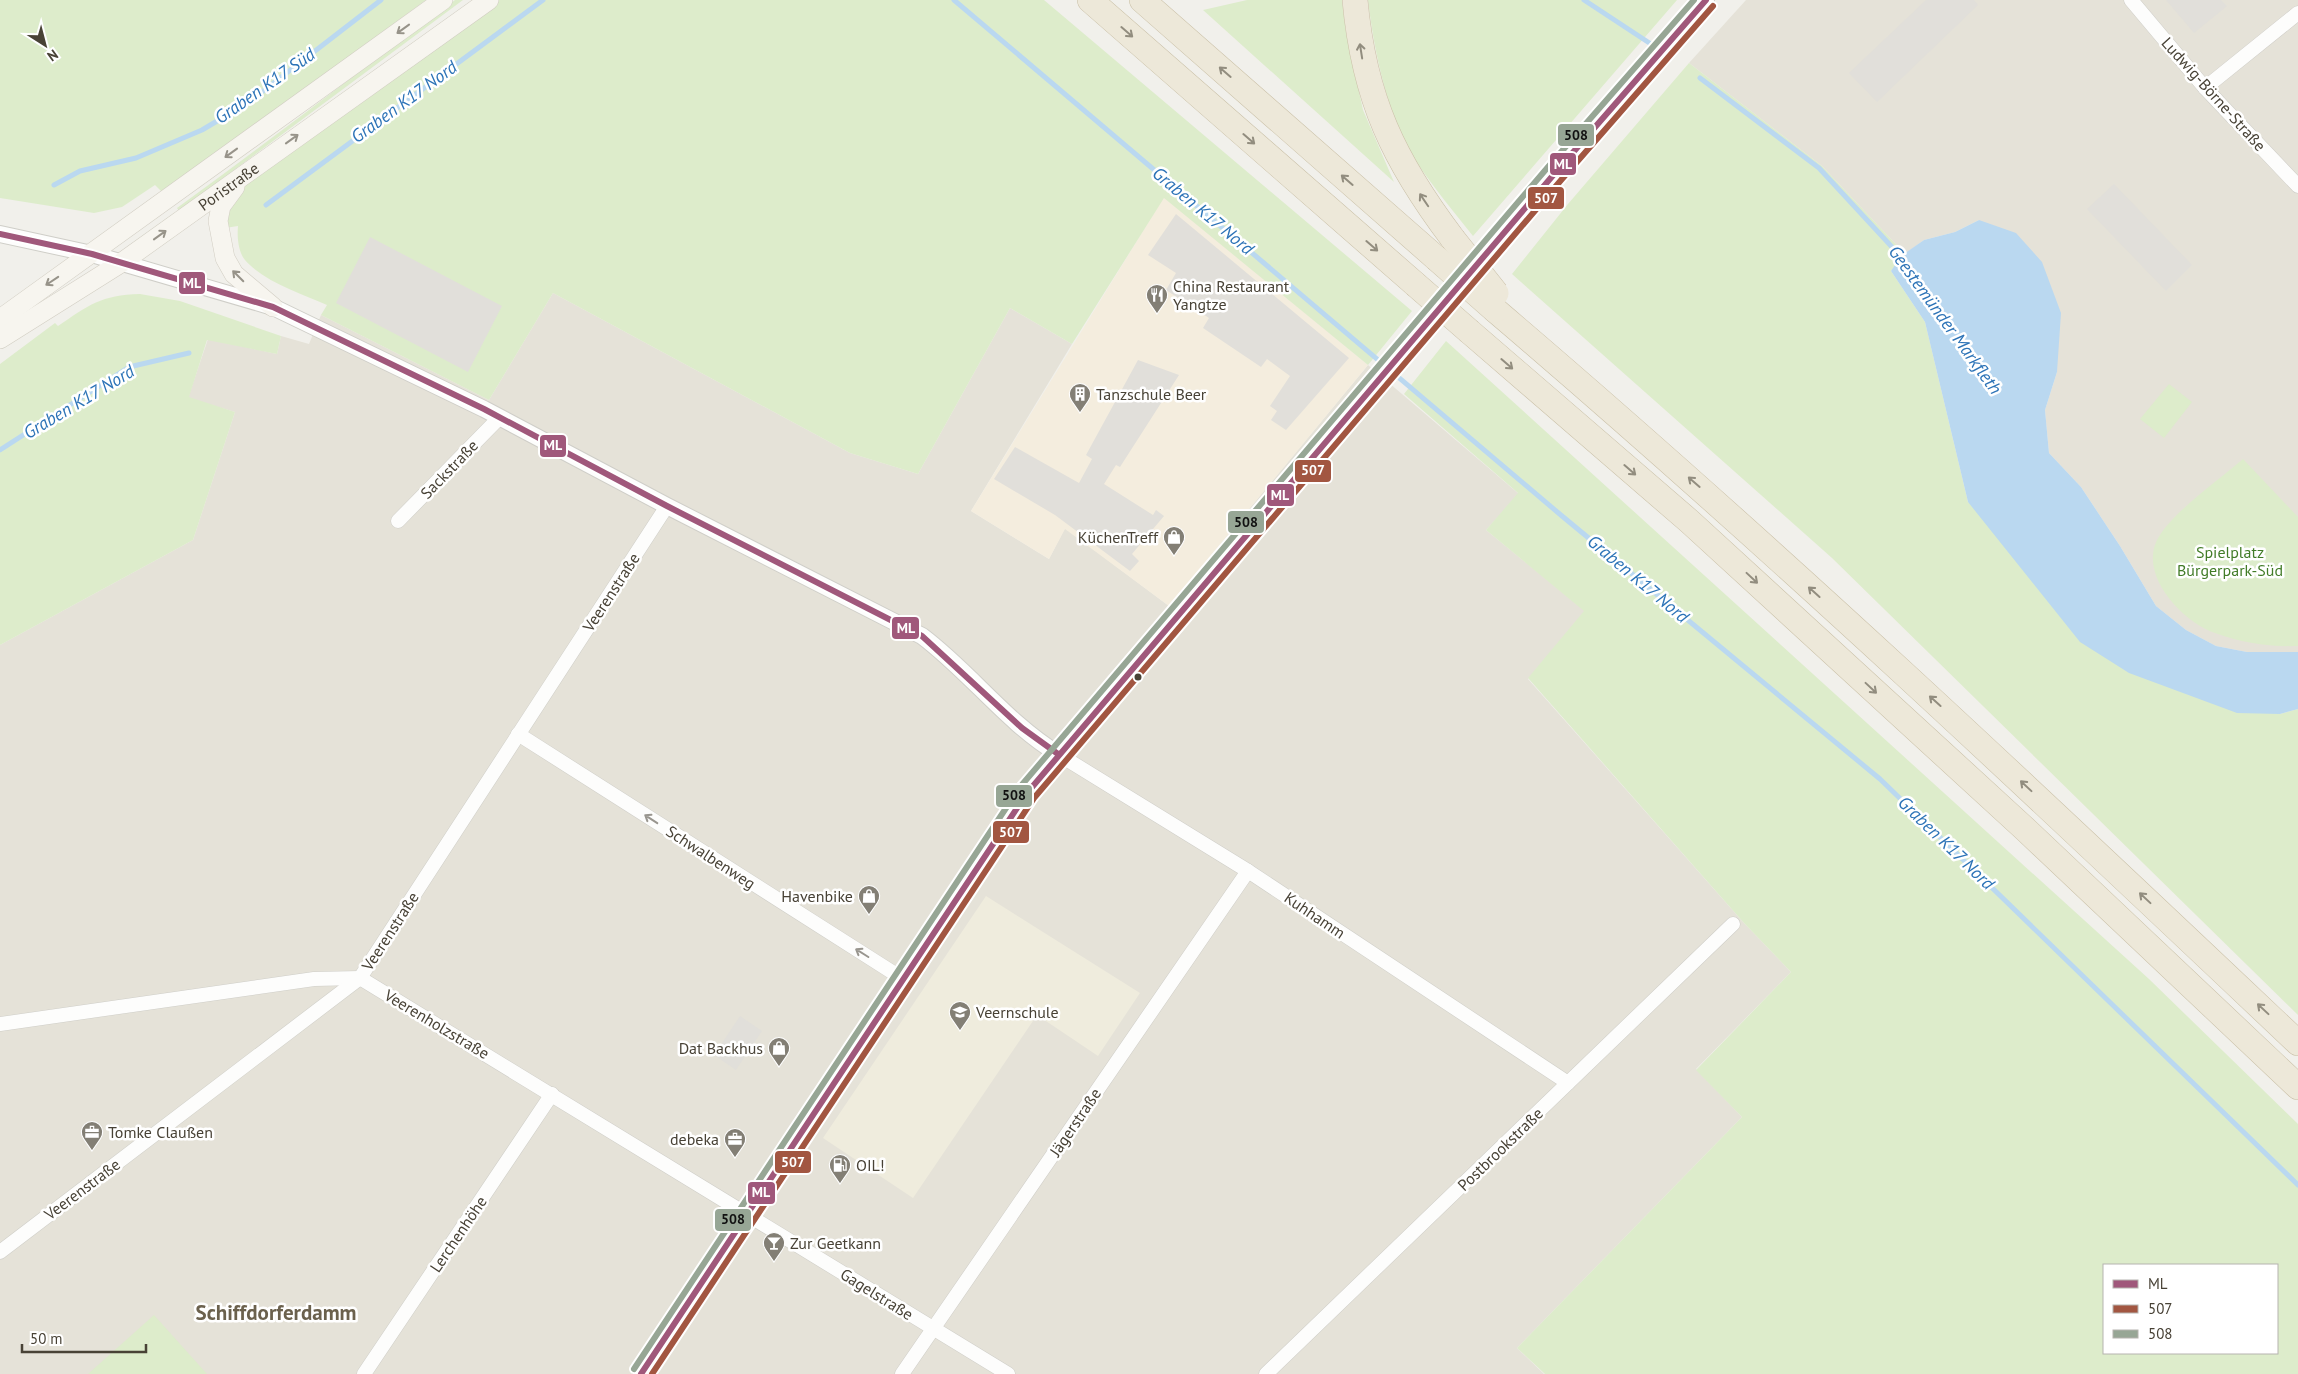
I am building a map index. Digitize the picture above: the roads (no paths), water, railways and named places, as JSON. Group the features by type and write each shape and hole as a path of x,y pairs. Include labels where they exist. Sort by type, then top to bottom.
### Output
{"highway":[{"path":"1090,0 1470,332 1689,520 2025,829 2298,1087"},
{"path":"1142,0 1436,258 1496,301 1589,390 1971,733 2298,1043"},
{"path":"1355,0 1363,62 1373,100 1392,146 1410,178 1496,301"}],"main road":[{"name":"Poristraße","path":"0,319 443,0"},
{"name":"Poristraße","path":"453,26 475,0"},
{"name":"Poristraße","path":"0,339 121,263 489,0"},
{"path":"247,172 221,206 218,221 219,234 225,258 234,274 273,308"}],"street":[{"path":"641,1374 746,1213 1027,794 1058,754 1549,180 1706,0"},
{"name":"Ludwig-Börne-Straße","path":"2131,0 2205,88 2298,186"},
{"path":"2205,88 2298,13"},
{"path":"0,234 92,254 273,308 500,417 667,506 922,636 941,650 1038,742 1058,754"},
{"name":"Sackstraße","path":"398,521 500,417"},
{"name":"Veerenstraße","path":"0,1252 360,978 667,506"},
{"name":"Schwalbenweg","path":"518,734 903,979"},
{"name":"Kuhhamm","path":"1058,754 1248,871 1568,1084"},
{"name":"Jägerstraße","path":"902,1374 1248,871"},
{"name":"Postbrookstraße","path":"1266,1374 1733,924"},
{"path":"0,1024 314,979 360,978"},
{"name":"Veerenholzstraße","path":"360,978 746,1213"},
{"name":"Lerchenhöhe","path":"364,1374 552,1094"},
{"name":"Gagelstraße","path":"746,1213 1008,1374"}],"water":[{"path":"1979,220 2016,233 2042,262 2061,313 2057,372 2045,410 2049,453 2081,487 2120,546 2156,606 2186,630 2216,646 2247,652 2298,652 2298,709 2280,714 2237,713 2129,673 2080,642 1968,502 1925,322 1891,271 1901,256 1924,240 1955,232"}],"waterway":[{"name":"Graben K17 Süd","path":"54,185 80,171 136,158 202,130 249,102 381,0"},
{"name":"Graben K17 Nord","path":"266,205 543,0"},
{"name":"Graben K17 Nord","path":"954,0 1562,516 1880,779 2298,1185"},
{"name":"Geestemünder Markfleth","path":"1584,0 1657,48"},
{"name":"Geestemünder Markfleth","path":"1700,78 1819,168 1904,260"},
{"name":"Graben K17 Nord","path":"0,450 129,367 189,353"}],"place":[{"name":"China Restaurant Yangtze","path":"1157,314"},
{"name":"Tanzschule Beer","path":"1080,413"},
{"name":"KüchenTreff","path":"1174,556"},
{"name":"Havenbike","path":"869,915"},
{"name":"Veernschule","path":"960,1031"},
{"name":"Dat Backhus","path":"779,1067"},
{"name":"Tomke Claußen","path":"92,1151"},
{"name":"debeka","path":"735,1158"},
{"name":"OIL!","path":"840,1184"},
{"name":"Zur Geetkann","path":"774,1262"}],"district":[{"name":"Schiffdorferdamm","path":"276,1313"}],"park label":[{"name":"Spielplatz Bürgerpark-Süd","path":"2230,561"}]}
